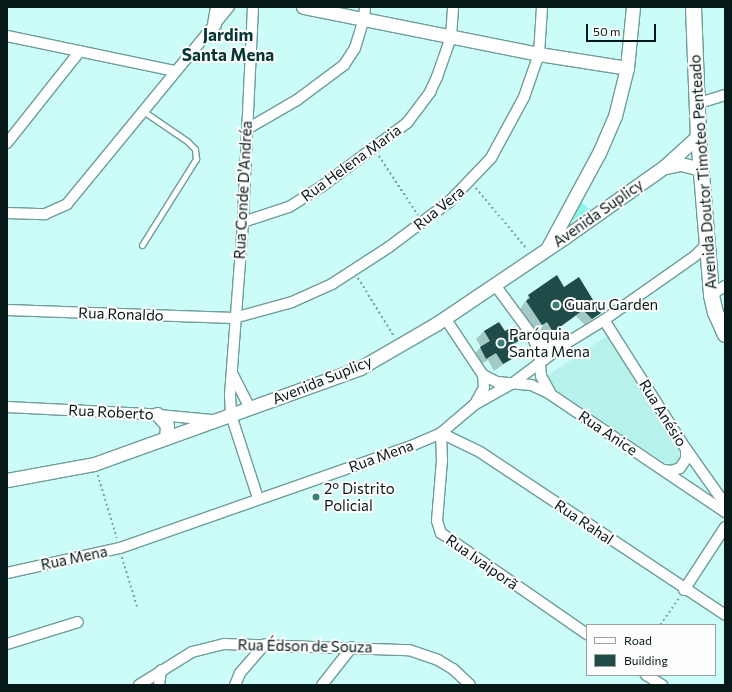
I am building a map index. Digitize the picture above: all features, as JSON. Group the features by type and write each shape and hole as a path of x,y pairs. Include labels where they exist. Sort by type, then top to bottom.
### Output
{"main road":[{"name":"Avenida Doutor Timoteo Penteado","path":"693,7 699,103 698,136 711,295 715,312 725,334"}],"street":[{"path":"214,24 217,7"},
{"path":"7,213 45,214 66,204 229,7"},
{"name":"Rua Conde D'Andréa","path":"253,7 242,222 234,318 231,415 258,498"},
{"path":"303,7 364,13 451,37 539,54 627,68"},
{"name":"Rua Helena Maria","path":"242,222 289,207 375,149 407,123 419,108 437,77 451,37 453,7"},
{"name":"Rua Vera","path":"234,318 292,302 354,271 423,223 470,182 491,158 524,97 539,54 542,7"},
{"path":"547,249 599,153 615,116 627,68 633,7"},
{"path":"247,129 298,100 344,65 355,48 364,13"},
{"path":"7,36 175,71"},
{"path":"7,144 80,51"},
{"path":"699,103 725,95"},
{"name":"Avenida Suplicy","path":"7,480 94,464 360,368 400,346 495,285 664,167 698,136"},
{"name":"Avenida Suplicy","path":"664,167 681,164 701,169"},
{"name":"Rua Mena","path":"7,572 120,548 258,498 411,446 441,433 474,405 513,383 565,344 604,320 695,256 707,244"},
{"path":"495,285 532,336 551,347 565,344"},
{"path":"711,295 725,286"},
{"name":"Rua Ronaldo","path":"7,310 234,318"},
{"path":"445,318 483,375 484,388 474,405"},
{"name":"Rua Anésio","path":"604,320 686,450 725,504"},
{"name":"Rua Anice","path":"532,336 538,348 543,382 555,396"},
{"name":"Rua Conde D'Andréa","path":"232,373 250,408"},
{"name":"Rua Anice","path":"483,375 497,382 530,385 555,396 725,512"},
{"name":"Rua Roberto","path":"7,407 157,414 214,421"},
{"path":"157,414 167,425 166,438"},
{"name":"Rua Rahal","path":"441,433 480,452 684,590 725,615"},
{"name":"Rua Ivaiporã","path":"441,433 442,460 437,521 441,533 586,633"},
{"path":"662,470 671,471 680,468 686,459 686,450"},
{"path":"684,590 725,527"},
{"path":"7,644 78,622"},
{"name":"Rua Édson de Souza","path":"139,685 161,670 209,646 224,644 265,644 393,648 421,653 453,669 470,685"},
{"path":"235,685 240,674 265,644"},
{"path":"322,685 352,647"},
{"path":"159,685 161,670"},
{"path":"648,676 662,685"}],"lane":[{"path":"142,245 196,159 195,149 187,141 143,111"}],"path":[{"path":"375,149 423,223"},
{"path":"470,182 534,257"},
{"path":"354,271 400,346"},
{"path":"94,464 138,609"},
{"path":"661,624 684,590"}],"shaded area":[{"path":"578,200 590,209 565,226"},
{"path":"607,336 682,453 676,465 665,463 559,392 547,376"}],"building":[{"name":"Guaru Garden","path":"557,275 564,287 579,277 601,313 592,319 583,310 553,332 547,322 542,325 526,301 530,298 528,295"},
{"name":"Paróquia Santa Mena","path":"499,322 505,331 514,326 522,339 512,344 519,355 503,364 496,353 486,359 480,347 490,341 484,331"}],"place":[{"name":"Guaru Garden","path":"556,305"},
{"name":"Paróquia Santa Mena","path":"501,343"},
{"name":"2º Distrito Policial","path":"316,497"}],"district":[{"name":"Jardim Santa Mena","path":"228,45"}]}
